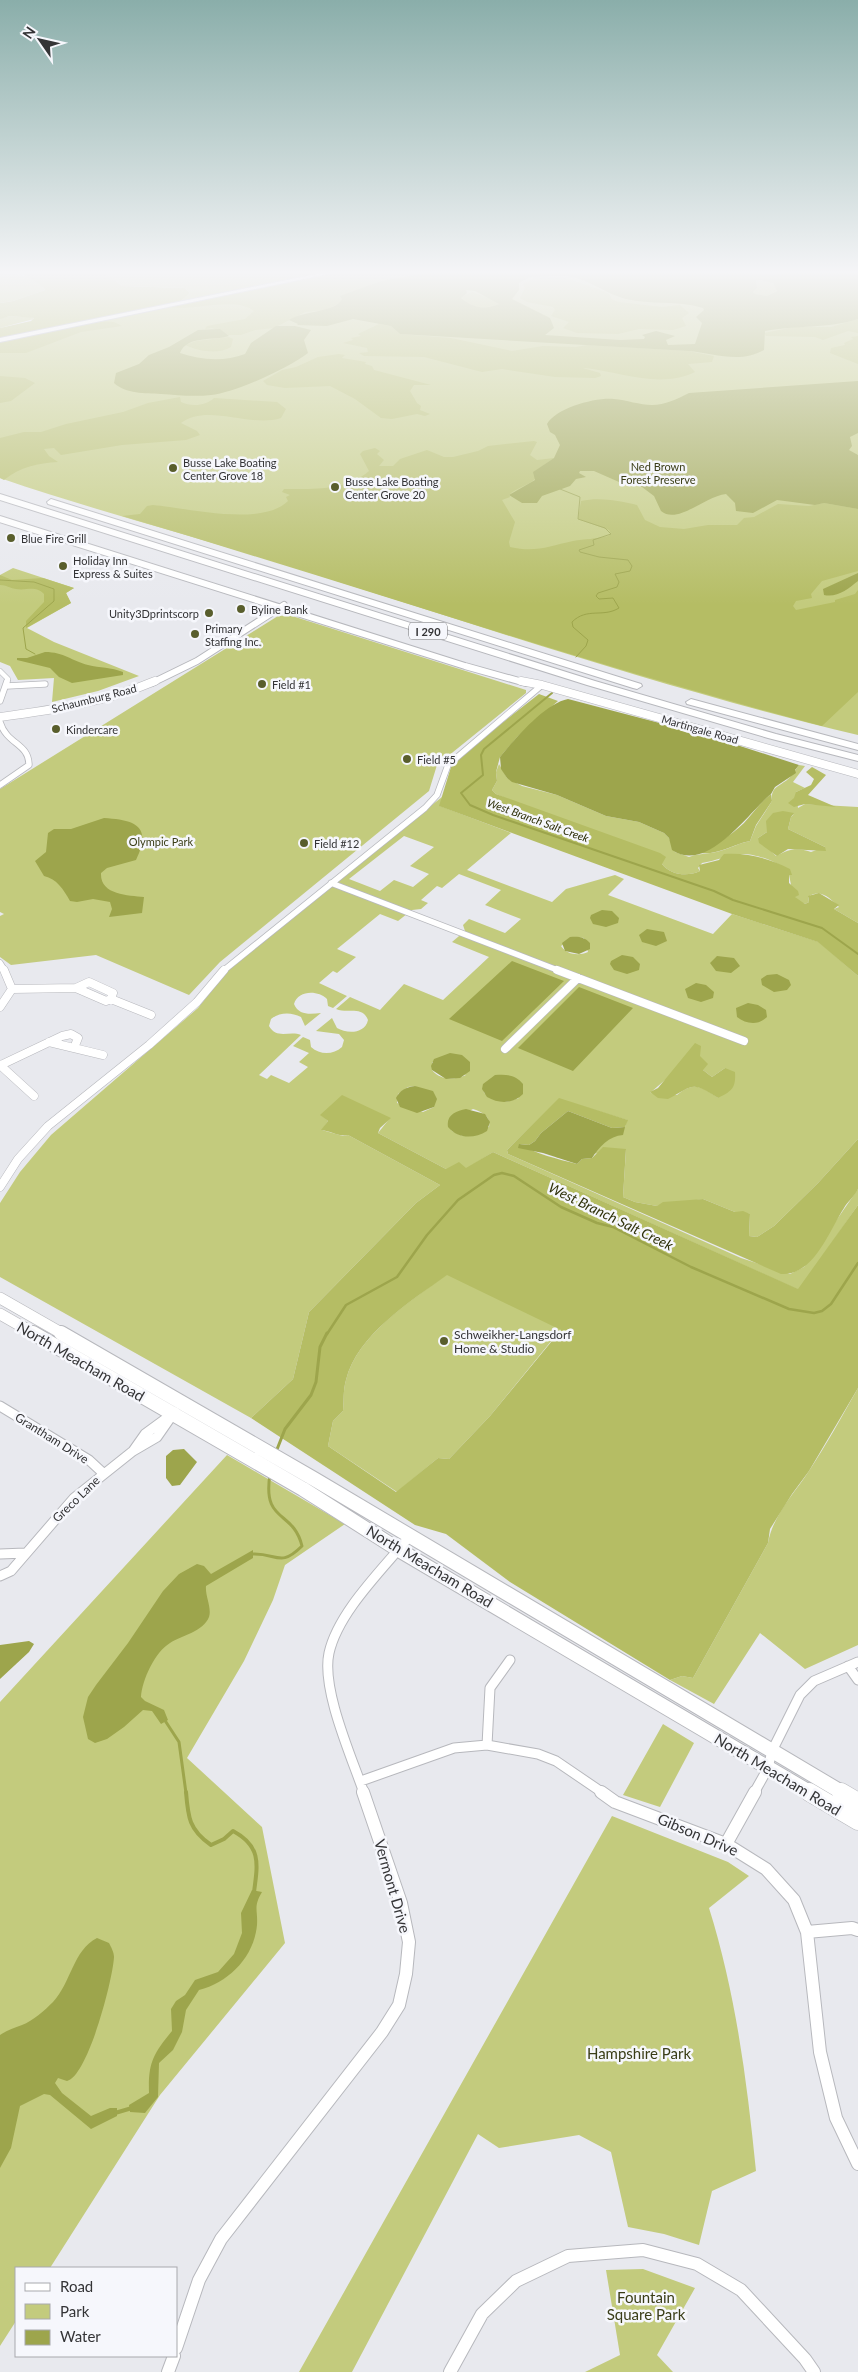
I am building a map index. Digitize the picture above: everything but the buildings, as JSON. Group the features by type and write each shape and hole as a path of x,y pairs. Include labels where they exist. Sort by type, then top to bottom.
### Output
{"highway":[{"name":"I 290","path":"0,487 656,692 858,747"},
{"name":"I 290","path":"0,498 591,683 772,736 858,758"}],"main road":[{"name":"North Meacham Road","path":"0,1298 261,1448 858,1802"},
{"name":"North Meacham Road","path":"0,1314 285,1479 399,1550 858,1821"}],"street":[{"path":"0,515 281,605"},
{"path":"0,519 258,600 281,605"},
{"path":"255,618 262,606 258,600"},
{"name":"Martingale Road","path":"281,605 296,613 472,668 527,683 542,685 858,774"},
{"name":"Martingale Road","path":"281,605 531,680 542,685"},
{"name":"Schaumburg Road","path":"0,717 79,704 145,685 196,661 281,605"},
{"name":"Schaumburg Road","path":"0,712 72,701 139,682 189,659 255,618 281,605"},
{"path":"266,616 281,612 296,613"},
{"path":"0,671 8,679 0,701"},
{"path":"7,686 45,684"},
{"path":"0,1187 18,1159 48,1126 197,1002 229,964 425,808 437,796 448,765 542,685"},
{"path":"0,722 4,734 26,751 30,757 29,765 0,785"},
{"path":"331,883 744,1042"},
{"path":"0,963 12,982 12,989 0,1007"},
{"path":"505,1049 578,978"},
{"path":"12,989 76,988 89,982 114,993 111,999 106,1002 76,988"},
{"path":"111,999 151,1016"},
{"path":"34,1096 1,1065 49,1042 71,1034 78,1038 74,1048"},
{"path":"49,1042 103,1055"},
{"path":"173,1414 183,1403"},
{"name":"Grantham Drive","path":"0,1406 89,1460 103,1473"},
{"name":"Greco Lane","path":"133,1451 136,1444 158,1422 173,1414"},
{"name":"Greco Lane","path":"0,1576 11,1571 74,1498 103,1473 133,1451 142,1448 168,1428 173,1414"},
{"name":"Vermont Drive","path":"178,2342 199,2280 221,2239 376,2040 398,2005 406,1974 409,1942 401,1903 362,1781 333,1703 328,1680 329,1654 336,1634 409,1537"},
{"path":"0,1554 25,1553"},
{"path":"487,1745 490,1688 510,1660"},
{"path":"726,1844 768,1768 772,1751 800,1694 814,1681 853,1664 858,1680"},
{"name":"Gibson Drive","path":"362,1781 454,1748 487,1745 538,1754 556,1761 615,1802 726,1844 766,1869 794,1900 807,1932 820,2052 836,2118 858,2164"},
{"path":"807,1932 852,1928 858,1930"},
{"path":"450,2372 482,2314 516,2281 568,2256 643,2250 697,2264 741,2290 805,2359 814,2372"},
{"path":"168,2372 174,2357"}],"green space":[{"name":"Ned Brown Forest Preserve","path":"0,384 858,384 858,735 648,678 0,478"},
{"path":"13,568 74,588 66,593 71,603 27,628 54,642 139,676 98,691 52,702 54,678 18,680 10,666 0,662 0,575"},
{"name":"Olympic Park","path":"289,615 526,690 526,693 437,765 429,791 220,962 189,995 96,955 11,965 0,957 0,916 4,914 0,912 0,789 278,616"},
{"path":"499,764 507,778 522,786 557,795 606,816 639,822 664,833 669,838 675,852 689,857 720,851 750,841 756,826 772,801 775,789 791,776 799,765 805,766 793,782 805,788 796,792 798,808 805,804 858,807 858,923 834,909 839,907 825,895 812,894 808,897 809,902 805,904 797,901 786,870 775,862 760,857 746,854 736,855 702,863 698,868 700,871 695,873 674,873 662,864 496,794 492,790 497,781 496,772","holes":["794,814 791,817 788,829 825,847 811,852 793,850 776,856 758,838"]},
{"path":"442,797 440,806 511,833 467,870 552,902 566,889 615,875 624,879 608,895 713,934 732,914 819,942 858,976 858,1139 818,1183 774,1226 757,1237 749,1236 750,1214 735,1212 703,1199 657,1206 635,1202 623,1197 626,1150 556,1158 625,1127 627,1120 559,1099 507,1150 508,1154 741,1258 790,1274 804,1267 858,1189 858,1205 799,1290 493,1152 466,1169 446,1169 378,1133 390,1118 321,1115 328,1121 322,1130 343,1136 348,1135 440,1185 416,1203 309,1312 293,1379 251,1418 0,1277 0,1203 20,1172 51,1135 198,1008 232,965","holes":["404,836 434,847 410,866 429,874 413,887 394,880 380,891 349,879","459,874 501,890 485,905 521,919 505,933 469,919 463,925 465,931 452,942 489,957 443,1000 404,984 380,1010 350,997 336,1009 362,1013 368,1020 366,1025 360,1030 350,1032 337,1028 332,1018 316,1031 339,1034 344,1040 342,1047 331,1053 318,1052 311,1047 310,1040 303,1037 293,1046 309,1053 299,1062 308,1067 289,1083 271,1075 267,1079 259,1075 301,1035 276,1033 269,1026 271,1019 282,1014 293,1014 301,1017 305,1026 321,1013 306,1013 296,1008 294,1004 296,999 309,993 323,996 327,999 328,1006 333,1008 347,996 319,983 333,971 337,973 356,957 337,949 380,914 398,921 412,910 421,909 428,903 421,900 437,886 442,888","575,937 584,938 588,952 573,954 561,946","432,1062 466,1075 457,1078 444,1078 432,1070","725,1068 718,1098 698,1087 688,1088 677,1095 650,1093 665,1080 703,1070 712,1077","483,1084 519,1098 506,1102 484,1093","415,1086 434,1107 423,1112 397,1103 398,1094 408,1087","473,1109 483,1113 489,1120 489,1127 463,1136 452,1131 448,1122"]},
{"path":"447,1274 561,1329 490,1416 449,1459 438,1458 397,1492 328,1446 333,1421 343,1411 346,1380 361,1348 387,1320"},
{"path":"858,1388 858,1645 805,1669 760,1633 714,1704 670,1680 682,1676 693,1678 768,1543 779,1514 816,1461"},
{"path":"227,1455 345,1524 285,1565 273,1600 244,1661 187,1758 262,1827 285,1943 160,2095 51,2267 15,2267 15,2323 0,2346 0,1702"},
{"path":"663,1724 694,1743 660,1807 623,1795"},
{"name":"Hampshire Park","path":"612,1816 728,1862 749,1876 709,1908 726,1973 739,2038 749,2104 756,2171 712,2191 699,2245 664,2234 628,2227 611,2152 579,2135 499,2148 478,2134 352,2372 299,2372"},
{"name":"Fountain Square Park","path":"643,2269 695,2288 657,2355 673,2372 585,2372 620,2355 606,2270"}],"shaded area":[{"path":"0,384 34,384 11,401 0,403"},
{"path":"266,384 426,384 431,385 414,385 410,391 421,406 420,410 430,414 425,416 417,414 392,419 381,418 355,399 330,386 285,388"},
{"path":"180,397 181,402 189,405 203,404 214,398 277,402 286,409 281,418 269,420 216,415 191,417 181,423 197,431 200,435 186,440 122,445 61,455 54,448 44,449 49,456 58,462 29,466 4,480 0,478 0,438 24,432 41,432 66,424 123,412 148,403"},
{"path":"537,442 530,455 537,460 554,458 535,471 535,479 509,495 510,497 502,500 515,522 509,542 510,547 519,549 549,547 608,536 611,534 609,530 578,519 581,501 596,499 637,505 645,520 660,527 684,529 708,525 737,525 744,518 754,517 778,504 809,506 824,503 858,509 858,571 822,581 811,594 812,598 796,601 793,606 796,610 835,602 835,600 855,594 858,590 858,692 822,726 558,651 122,516 140,514 147,506 153,505 224,514 261,513 276,509 288,501 286,497 290,495 282,492 284,489 329,488 360,478 369,471 360,454 363,451 375,448 380,451 377,454 384,460 379,466 393,466 400,459 427,450 444,457 453,457 478,451 488,446"},
{"path":"0,575 12,580 43,578 74,588 66,593 71,603 26,628 26,621 44,602 44,594 34,589 16,589 0,585"},
{"path":"539,694 558,701 518,736 500,757 496,772 497,781 492,790 496,794 660,853 666,857 662,864 674,873 695,873 700,871 699,865 719,860 724,854 758,857 790,869 792,875 789,875 789,883 798,891 799,895 795,897 805,904 809,902 808,896 819,893 839,905 834,909 858,923 858,976 818,942 732,914 439,806 451,767 475,744"},
{"path":"812,767 826,775 808,795 836,807 805,804 794,807 788,803 794,798 796,792 811,785 814,779 806,772"},
{"path":"771,794 772,801 756,825 750,841 713,853 698,853 716,844 733,832"},
{"path":"783,811 794,813 788,829 825,847 826,851 788,849 777,856 759,843 758,838 767,832 766,821 773,813"},
{"path":"695,1043 701,1046 700,1056 708,1064 703,1070 712,1077 725,1068 735,1072 735,1082 730,1091 718,1098 702,1089 692,1087 668,1099 658,1098 650,1092 658,1088"},
{"path":"342,1095 391,1118 380,1128 378,1133 446,1169 459,1162 466,1168 493,1152 798,1289 858,1205 858,1388 809,1471 770,1529 768,1543 693,1678 682,1676 670,1680 510,1582 446,1534 415,1525 251,1418 293,1379 309,1312 416,1203 440,1185 348,1135 321,1130 328,1121 320,1115","holes":["447,1275 561,1330 490,1416 449,1459 438,1458 396,1492 328,1446 333,1421 343,1411 346,1380 361,1348 387,1320"]},
{"path":"559,1098 628,1120 625,1127 612,1128 568,1111 541,1133 535,1141 529,1145 519,1144 540,1153 577,1164 582,1159 592,1158 603,1147 626,1149 623,1197 635,1202 657,1206 663,1202 703,1199 735,1212 743,1211 750,1214 749,1236 757,1237 774,1226 818,1183 858,1139 858,1189 811,1260 803,1268 793,1273 781,1274 508,1154 507,1150"}],"water":[{"path":"115,384 250,384 221,393 198,396 136,392 119,387"},
{"path":"820,384 858,384 858,433 850,437 852,446 849,450 858,455 858,509 824,503 815,505 777,500 753,513 736,511 735,503 726,494 709,499 684,512 675,515 668,514 661,511 654,496 642,487 619,482 594,471 580,471 579,473 586,477 576,479 570,486 542,496 537,503 522,503 509,495 535,480 533,472 554,458 560,445 555,435 550,432 547,424 559,413 577,405 597,400 619,400 657,405 689,393"},
{"path":"858,573 858,581 846,590 838,594 824,595 823,589"},
{"path":"45,652 57,653 88,665 119,670 123,672 123,675 72,683 59,677 50,668 17,660 17,658 27,658"},
{"path":"568,699 709,736 799,765 795,770 796,773 775,787 771,794 726,839 699,854 685,855 672,850 669,838 664,833 639,822 606,816 557,795 512,782 507,778 501,769 500,757 540,715 550,707"},
{"path":"104,818 124,820 132,823 141,832 141,848 136,860 107,868 101,873 105,886 110,890 144,897 142,913 109,917 112,909 110,902 93,899 77,902 70,901 56,882 44,876 35,861 46,852 48,833 54,829 71,829"},
{"path":"602,910 612,911 619,918 618,923 606,927 593,924 590,918 591,915"},
{"path":"647,929 664,932 667,941 656,946 642,942 639,935"},
{"path":"570,937 586,939 590,943 590,949 579,954 565,951 562,943"},
{"path":"622,955 633,957 640,964 639,970 627,974 614,970 610,964 611,961"},
{"path":"717,956 734,958 740,966 731,973 716,971 710,963"},
{"path":"512,961 564,981 502,1041 449,1019"},
{"path":"777,974 789,980 791,985 787,990 774,992 762,985 761,979 767,975"},
{"path":"696,983 706,985 714,992 713,998 701,1002 688,998 685,989"},
{"path":"579,987 633,1008 573,1071 518,1048"},
{"path":"748,1003 758,1005 766,1010 767,1017 760,1022 752,1023 737,1017 736,1008"},
{"path":"450,1053 462,1055 470,1062 470,1071 460,1078 446,1079 432,1070 431,1066 434,1059"},
{"path":"495,1075 507,1075 517,1079 523,1084 523,1094 515,1100 506,1102 496,1101 487,1097 482,1089 483,1084"},
{"path":"415,1086 433,1091 437,1099 434,1107 417,1113 400,1107 396,1098 399,1093 404,1089"},
{"path":"466,1109 485,1114 490,1122 487,1131 482,1134 466,1137 456,1134 448,1127 449,1119 455,1112"},
{"path":"568,1111 612,1128 625,1127 623,1135 613,1137 601,1146 592,1158 582,1159 577,1164 543,1153 518,1148 519,1144 529,1145 535,1141 541,1133"},
{"path":"184,1449 197,1462 180,1485 172,1486 166,1478 166,1456 173,1450"},
{"path":"253,1550 253,1558 206,1586 210,1613 206,1622 197,1630 164,1647 150,1667 141,1697 145,1701 164,1710 168,1720 161,1724 152,1711 143,1710 107,1739 95,1743 88,1739 83,1717 88,1697 163,1591 179,1574 197,1564 204,1566 211,1574"},
{"path":"29,1641 34,1644 29,1652 0,1679 0,1645"},
{"path":"252,1890 262,1892 257,1905 257,1925 251,1948 245,1958 230,1974 220,1981 199,1990 186,2010 182,2032 173,2050 159,2063 158,2097 145,2113 130,2112 129,2105 149,2093 153,2059 160,2046 172,2031 171,2009 176,2001 185,1995 195,1980 218,1972 234,1954 242,1933 241,1913"},
{"path":"97,1938 109,1943 114,1955 113,1968 104,2005 83,2063 75,2075 67,2081 58,2078 55,2083 62,2093 91,2116 110,2108 117,2108 117,2116 91,2129 50,2095 44,2094 20,2106 11,2148 0,2168 0,2035 30,2021 53,2002 64,1986 83,1950"}],"waterway":[{"name":"West Branch Salt Creek","path":"560,489 580,497 578,519 605,528 611,534 593,540 594,545 579,550 580,552 599,557 628,560 632,566 630,571 615,574 619,582 617,587 598,593 596,596 599,599 613,598 619,608 613,611 583,615 572,622 573,627 588,640 586,646 576,657"},
{"path":"0,580 34,582 54,589 54,601 23,628 26,649 35,654"},
{"name":"West Branch Salt Creek","path":"552,693 484,749 481,755 483,775 461,793 470,805 493,815 714,891 733,900 822,928 858,954"},
{"name":"West Branch Salt Creek","path":"327,1334 346,1305 397,1277 427,1235 458,1200 494,1175 502,1173 514,1176 561,1207 597,1223 613,1227 691,1267 789,1309 814,1313 822,1311 831,1304 858,1263"},
{"name":"West Branch Salt Creek","path":"276,1452 285,1429 311,1395 316,1382 320,1347 327,1333"},
{"name":"West Branch Salt Creek","path":"253,1554 283,1558 295,1553 302,1546 298,1534 274,1509 270,1501 270,1474"},
{"name":"West Branch Salt Creek","path":"164,1719 179,1742 186,1793"},
{"name":"West Branch Salt Creek","path":"186,1792 191,1822 198,1834 211,1845 224,1839 233,1831 249,1843 256,1856 254,1892"},
{"name":"West Branch Salt Creek","path":"115,2113 132,2108"}],"place":[{"name":"Busse Lake Boating Center Grove 18","path":"173,468"},
{"name":"Busse Lake Boating Center Grove 20","path":"335,487"},
{"name":"Blue Fire Grill","path":"11,538"},
{"name":"Holiday Inn Express & Suites","path":"63,566"},
{"name":"Byline Bank","path":"241,609"},
{"name":"Unity3Dprintscorp","path":"209,613"},
{"name":"Primary Staffing Inc.","path":"195,634"},
{"name":"Field #1","path":"262,684"},
{"name":"Kindercare","path":"56,729"},
{"name":"Field #5","path":"407,759"},
{"name":"Field #12","path":"304,843"},
{"name":"Schweikher-Langsdorf Home & Studio","path":"444,1341"}]}
